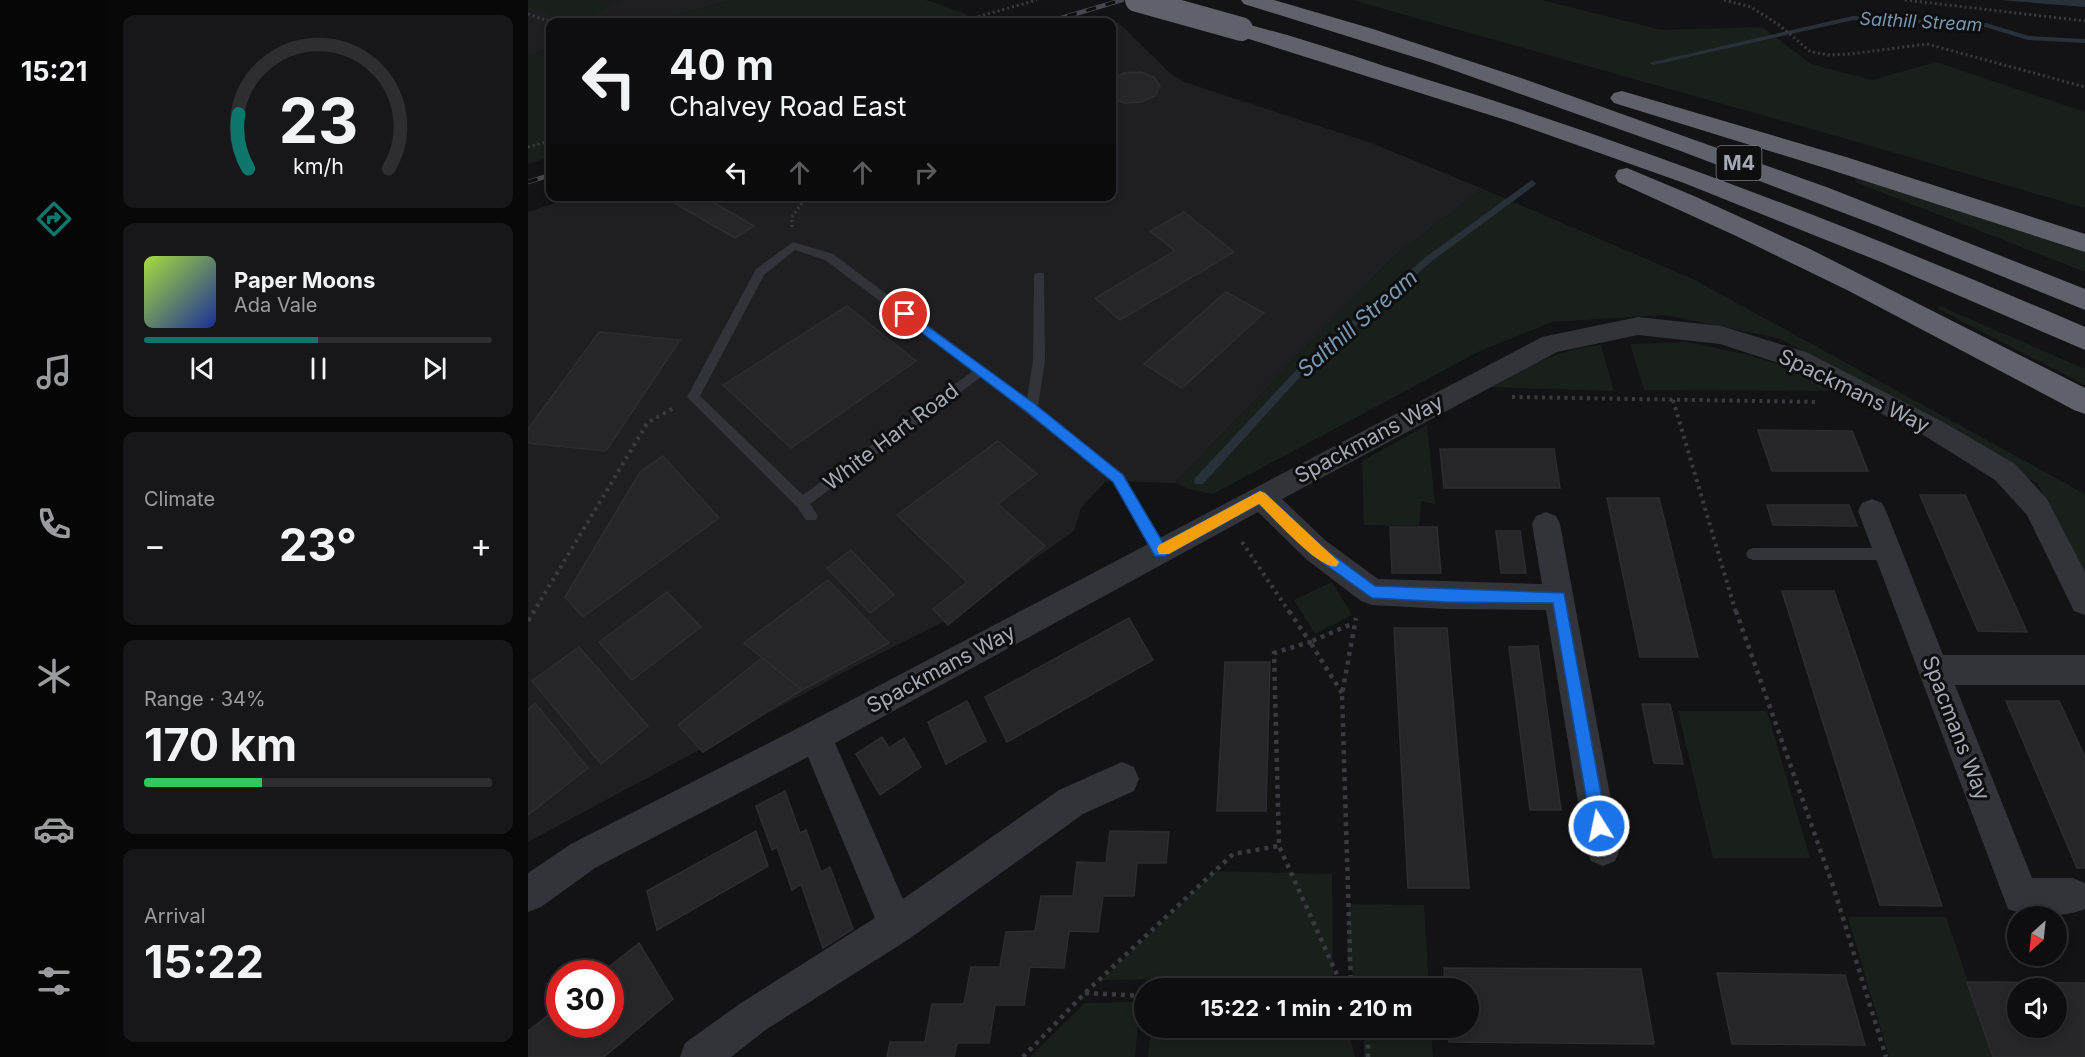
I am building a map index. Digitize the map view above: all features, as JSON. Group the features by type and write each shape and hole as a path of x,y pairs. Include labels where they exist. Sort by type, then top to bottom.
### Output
{"highway":[{"name":"M4","path":"1137,0 1241,29 1560,130 1733,193 2085,339"},
{"name":"M4","path":"1251,0 1387,40 1761,171 1922,233 2085,300"},
{"name":"M4","path":"1387,40 1575,84 1838,163 2085,243"},
{"name":"M4","path":"1427,88 1738,225 2085,402"}],"street":[{"name":"Spackmans Way","path":"528,894 583,856 816,736 1260,496 1551,344 1638,326 1721,335 1797,359 1934,429 2005,472 2037,507 2085,602"},
{"path":"1260,496 1316,550 1372,592 1446,596 1559,597"},
{"name":"Spacmans Way","path":"1872,512 2021,896 2073,896"},
{"path":"1546,524 1603,849"},
{"path":"1934,670 2085,670"},
{"path":"816,736 896,926"},
{"path":"699,1057 754,1016 896,926 1071,802 1122,780"}],"lane":[{"name":"White Hart Road","path":"793,246 829,257 1032,409 1118,478 1160,552"},
{"path":"693,397 760,272 793,246"},
{"path":"1032,409 1039,360 1040,276"},
{"name":"White Hart Road","path":"802,503 981,371"},
{"name":"White Hart Road","path":"693,397 802,503 811,516"},
{"path":"1753,554 1889,554"}],"path":[{"path":"973,18 1037,0"},
{"path":"1724,0 1751,7 1779,25 1811,52 1830,55 1850,54 1927,44 2085,87"},
{"path":"1905,0 2085,21"},
{"path":"528,14 546,20"},
{"path":"528,147 546,142"},
{"path":"793,246 792,218 804,201"},
{"path":"528,621 648,422 693,397"},
{"path":"1506,397 1819,402"},
{"path":"1672,400 1727,587 1833,886 1886,1057"},
{"path":"1225,516 1310,642 1342,694"},
{"path":"1351,978 1342,694 1354,623 1372,592"},
{"path":"1339,978 1280,846 1274,652 1310,642 1354,623"},
{"path":"1023,1057 1085,993 1233,854 1280,846"},
{"path":"1085,993 1134,995"},
{"path":"1368,1038 1368,1057"}],"shaded area":[{"path":"528,0 733,0 664,18 546,18 546,50 528,55"},
{"path":"528,0 620,0 589,18 560,18 528,7"},
{"path":"733,0 926,0 969,15 955,18 664,18"},
{"path":"1352,0 1542,0 1662,30 1762,27 1811,64 1872,80 1936,62 2085,112 2085,208 1826,133"},
{"path":"2000,0 2085,0 2085,7"},
{"path":"1118,22 1170,73 1184,82 1374,144 1483,189 1394,256 1175,483 1106,481 1081,508 1074,531 951,618 865,661 528,842 528,212 560,201 1116,201 1116,23"},
{"path":"546,50 546,158 528,164 528,55"},
{"path":"1856,178 2085,251 2085,272 1855,182"},
{"path":"1483,189 1693,279 2085,494 2085,578 2038,484 1919,411 1778,338 1664,315 1552,322 1478,352 1213,494 1191,490 1175,483 1394,256"},
{"path":"1940,306 2085,369 2085,385 1938,309"},
{"path":"1687,342 1749,355 1800,371 1837,391 1644,390 1630,344"},
{"path":"1601,345 1614,391 1488,387 1528,366 1556,355"},
{"path":"1427,425 1435,504 1421,501 1419,526 1364,525 1362,461"},
{"path":"1332,582 1352,615 1315,634 1294,600"},
{"path":"1678,711 1767,711 1810,858 1713,858"},
{"path":"1216,871 1332,874 1333,978 1102,980"},
{"path":"1349,904 1424,905 1428,978 1355,978 1347,959"},
{"path":"1848,917 1946,917 1994,1057 1889,1057"},
{"path":"1134,1002 1134,1038 1137,1038 1135,1057 1030,1057 1085,1003"},
{"path":"1150,1038 1350,1038 1355,1057 1148,1057"},
{"path":"1364,1038 1432,1038 1433,1057 1364,1057"}],"building":[{"path":"1141,72 1154,77 1160,86 1155,96 1141,102 1124,103 1116,100 1116,77 1124,73"},
{"path":"671,201 712,201 754,226 735,238"},
{"path":"1184,212 1234,252 1120,320 1095,298 1175,251 1150,231"},
{"path":"1226,292 1264,313 1182,388 1144,364"},
{"path":"847,306 916,361 791,448 723,385"},
{"path":"599,332 680,340 606,451 528,443 528,429"},
{"path":"1758,430 1852,431 1868,471 1772,471"},
{"path":"998,441 1037,474 998,504 1045,546 948,625 933,609 967,582 897,515"},
{"path":"1440,449 1554,449 1560,488 1444,488"},
{"path":"663,456 719,518 583,617 565,597 640,472"},
{"path":"1920,495 1965,495 2027,632 1978,631"},
{"path":"1607,498 1659,498 1698,657 1640,657"},
{"path":"1767,505 1849,505 1857,526 1773,525"},
{"path":"1390,527 1437,527 1441,573 1392,573"},
{"path":"1496,531 1520,531 1526,573 1501,573"},
{"path":"851,550 894,595 870,613 827,568"},
{"path":"828,580 889,643 802,690 744,643"},
{"path":"1782,591 1834,591 1942,906 1880,905"},
{"path":"667,592 701,627 632,680 599,642"},
{"path":"1129,618 1153,660 1007,742 985,697"},
{"path":"1394,628 1447,628 1469,888 1408,888"},
{"path":"1538,646 1561,810 1530,810 1509,647"},
{"path":"579,647 648,726 601,764 532,681"},
{"path":"762,658 802,690 703,752 678,725"},
{"path":"1225,662 1270,662 1266,811 1217,811"},
{"path":"967,701 986,741 946,764 928,722"},
{"path":"2006,701 2059,701 2085,757 2085,868 2077,868"},
{"path":"535,703 588,768 528,815 528,709"},
{"path":"1642,704 1670,704 1683,764 1654,763"},
{"path":"882,737 889,748 904,738 921,767 880,795 856,754"},
{"path":"785,791 800,833 806,830 821,872 830,867 853,929 823,948 801,884 792,890 777,847 772,850 756,806"},
{"path":"756,831 768,866 657,930 647,891"},
{"path":"1110,831 1169,832 1166,863 1137,863 1134,896 1103,896 1098,932 1069,931 1064,968 1030,967 1024,1005 995,1005 989,1043 957,1043 954,1057 887,1057 890,1042 925,1042 932,1004 964,1004 971,967 1000,967 1006,932 1035,931 1041,896 1073,896 1077,862 1106,863"},
{"path":"639,943 673,999 604,1057 528,1057 528,1031 546,1017 546,1038 624,1038 624,960 618,960"},
{"path":"1444,968 1641,969 1654,1044 1449,1042 1449,1038 1479,1038 1479,978 1444,978"},
{"path":"1717,973 1845,975 1865,1045 1732,1044"},
{"path":"1967,982 2007,982 2007,1038 2067,1038 2067,983 2085,983 2085,1057 1993,1057"}],"waterway":[{"name":"Salthill Stream","path":"1653,63 1853,18 1986,25 2028,38 2085,41"},
{"name":"Salthill Stream","path":"1199,481 1305,366 1429,259 1532,183"}],"railway":[{"path":"1061,18 1122,0"},
{"path":"528,182 546,176"}],"slow traffic":[{"path":"1164,549 1260,496 1316,550 1332,562"}],"route":[{"path":"905,314 1032,409 1118,478 1160,552 1260,496 1316,550 1372,592 1446,596 1559,597 1599,826"}]}
